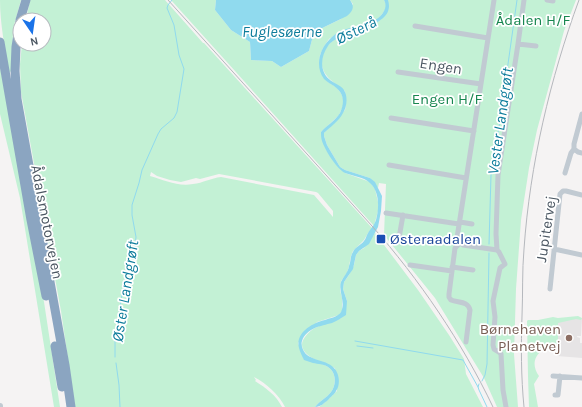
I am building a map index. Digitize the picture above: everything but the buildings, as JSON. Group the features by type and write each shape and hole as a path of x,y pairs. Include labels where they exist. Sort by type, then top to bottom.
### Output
{"highway":[{"name":"Ådalsmotorvejen","path":"23,12 26,0"},
{"name":"Ådalsmotorvejen","path":"0,42 50,317 64,407"},
{"name":"Ådalsmotorvejen","path":"16,52 17,99 71,407"}],"street":[{"name":"Engen","path":"466,342 470,308 466,304 451,300 449,294 455,248 460,243 457,238 459,223 494,0"},
{"path":"496,250 498,175 524,0"},
{"path":"547,0 553,1"},
{"path":"415,26 488,38"},
{"path":"518,44 536,46"},
{"name":"Engen","path":"398,72 480,84"},
{"path":"566,173 571,153 574,149 582,114"},
{"path":"391,118 474,131"},
{"path":"574,149 575,151 582,153"},
{"path":"388,165 466,178"},
{"name":"Jupitervej","path":"550,289 560,194 563,191 566,191 582,195"},
{"path":"386,213 472,224"},
{"path":"399,238 403,215"},
{"path":"460,243 463,245 496,250 499,252 506,264 500,268 493,301 495,317 493,345 494,349 501,354 506,407"},
{"path":"554,248 582,255"},
{"path":"410,265 473,270"},
{"path":"494,330 503,331"},
{"path":"553,376 582,378"},
{"path":"555,395 558,395 560,376"}],"shaded area":[{"name":"Børnehaven Planetvej","path":"582,318 581,336 577,337 580,338 580,343 582,343 582,358 557,356 558,319"}],"green space":[{"path":"0,0 21,0 18,12 12,12 12,71 9,72 2,27"},
{"path":"30,0 165,0 372,228 364,240 353,251 347,273 341,281 340,290 342,298 342,311 339,315 317,322 298,343 304,359 320,363 331,369 335,378 333,389 315,407 285,407 272,390 254,377 256,380 255,381 274,395 282,407 75,407 61,311 21,92 21,52 52,52 52,12 28,12","holes":["151,172 157,176 181,182 219,174 316,192 333,211 333,217 314,195 221,177 182,185 150,176"]},
{"path":"171,0 216,0 215,10 231,30 250,42 251,60 272,61 281,67 309,51 314,32 341,19 353,4 350,0 384,0 386,8 378,19 371,23 341,31 329,39 320,55 319,63 328,82 336,87 343,98 343,106 339,115 321,132 327,151 345,173 370,182 375,189 378,202 378,211 374,226 235,71"},
{"name":"Engen H/F","path":"388,0 576,0 564,31 537,130 529,168 521,220 516,289 514,354 518,407 497,407 484,378 435,298 384,235 386,184 379,183 378,188 370,178 340,167 327,145 324,136 324,133 345,110 346,104 345,91 325,73 322,57 331,42 347,34 373,25 382,19"},
{"path":"0,66 44,302 60,407 54,407 20,198 0,114"},
{"path":"375,233 418,290 464,359 466,374 483,407 319,407 337,391 335,368 311,357 306,353 302,343 305,337 313,329 341,318 347,301 343,289 344,282 354,265 356,255 364,248"},
{"path":"578,316 582,318 581,320 576,319 558,323 558,346 545,349 537,356 535,365 539,376 534,384 538,407 529,407 527,321 553,317"}],"water":[{"name":"Fuglesøerne","path":"216,0 350,0 353,7 352,11 347,16 314,32 309,51 281,67 272,61 251,60 250,42 231,30 215,10"},
{"name":"Østerå","path":"384,0 388,0 389,10 384,17 376,23 335,40 328,46 322,63 322,67 326,75 343,88 346,98 345,108 341,116 324,133 327,145 340,167 370,178 375,182 382,196 378,227 369,244 356,255 353,269 344,282 343,289 347,301 346,315 332,323 310,330 302,341 302,347 307,355 330,365 336,370 338,376 338,388 322,405 315,407 333,389 335,378 331,369 326,366 304,360 298,343 302,333 310,326 340,314 343,304 340,289 341,282 348,271 351,255 354,250 365,240 375,222 378,206 376,191 370,183 365,179 342,171 328,154 323,145 321,132 334,121 340,113 343,98 334,86 324,79 321,74 319,59 326,44 335,35 341,31 376,20 384,11"}],"waterway":[{"name":"Øster Landgrøft","path":"115,357 115,340 122,294 129,263 135,246 136,237 132,215 132,205 142,170 158,134 161,129 174,118 177,112 184,69 179,55 174,25 167,8 172,0"},
{"name":"Vester Landgrøft","path":"489,244 491,175 517,0"},
{"name":"Vester Landgrøft","path":"482,381 487,364 489,253"},
{"path":"355,341 463,360 478,387"},
{"path":"357,346 373,348"},
{"name":"Øster Landgrøft","path":"116,363 120,407"},
{"name":"Vester Landgrøft","path":"479,384 479,390 487,407"}],"railway":[{"path":"168,0 389,246 423,289 453,335 468,359 493,407"},
{"path":"524,407 521,350 523,266 531,185 536,154 550,91 579,0"}],"place":[{"name":"Østeraadalen","path":"381,239"},
{"name":"Børnehaven Planetvej","path":"569,338"}],"park label":[{"name":"Ådalen H/F","path":"533,20"}]}
